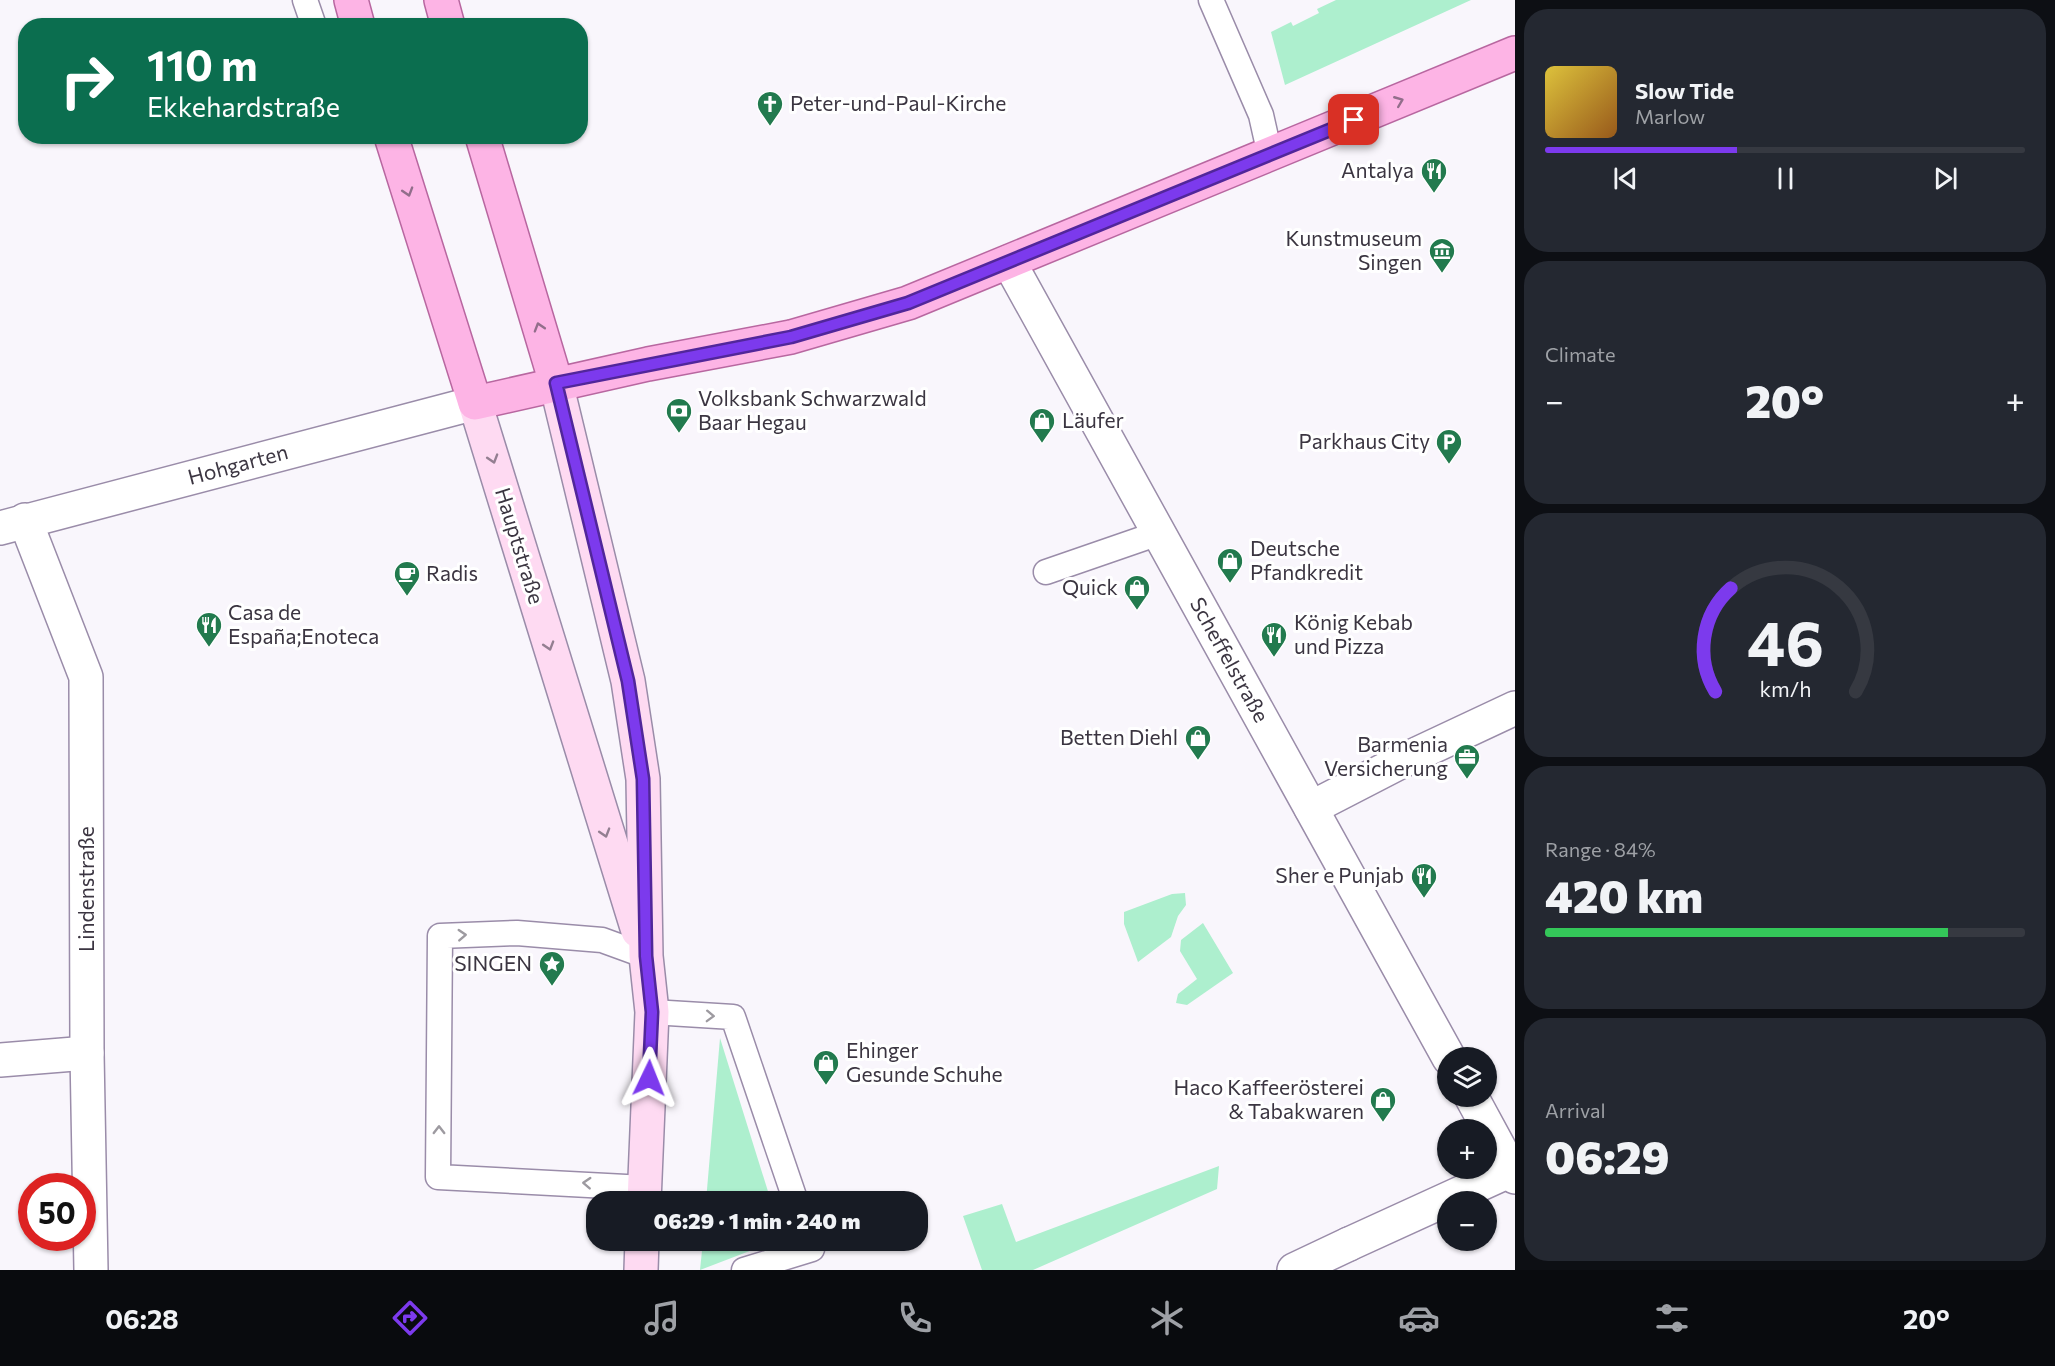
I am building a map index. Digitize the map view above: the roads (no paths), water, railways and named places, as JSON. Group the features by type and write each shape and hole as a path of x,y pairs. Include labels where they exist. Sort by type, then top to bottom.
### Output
{"main road":[{"path":"351,0 356,18"},
{"path":"441,0 446,18"},
{"path":"476,403 556,383 791,337 908,303 1515,53"},
{"name":"Hauptstraße","path":"394,144 476,403 615,863 646,956"},
{"name":"Hauptstraße","path":"484,144 556,383 628,681 643,779 646,956 652,1012 645,1191"},
{"path":"641,1270 642,1251"}],"street":[{"name":"Scheffelstraße","path":"1009,262 1443,1047"},
{"name":"Hohgarten","path":"13,524 476,403"},
{"name":"Lindenstraße","path":"13,524 86,677 88,1269"},
{"path":"1311,808 1402,761 1515,708"},
{"path":"0,1060 87,1053"},
{"path":"1294,1270 1513,1173 1477,1107"}],"lane":[{"path":"305,0 311,18"},
{"path":"1211,0 1261,115 1270,154"},
{"path":"1046,572 1159,533"},
{"path":"599,1191 438,1177 440,936 517,933 602,940 646,956"},
{"path":"652,1012 734,1017 792,1191"},
{"path":"744,1270 806,1251"}],"place":[{"name":"Peter-und-Paul-Kirche","path":"770,127"},
{"name":"Antalya","path":"1434,194"},
{"name":"Kunstmuseum Singen","path":"1442,274"},
{"name":"Volksbank Schwarzwald Baar Hegau","path":"679,434"},
{"name":"Läufer","path":"1042,444"},
{"name":"Parkhaus City","path":"1449,465"},
{"name":"Deutsche Pfandkredit","path":"1230,584"},
{"name":"Radis","path":"407,597"},
{"name":"Quick","path":"1137,611"},
{"name":"Casa de España;Enoteca","path":"209,648"},
{"name":"König Kebab und Pizza","path":"1274,658"},
{"name":"Betten Diehl","path":"1198,761"},
{"name":"Barmenia Versicherung","path":"1467,780"},
{"name":"Sher e Punjab","path":"1424,899"},
{"name":"SINGEN","path":"552,987"},
{"name":"Ehinger Gesunde Schuhe","path":"826,1086"},
{"name":"Haco Kaffeerösterei & Tabakwaren","path":"1383,1123"}]}
